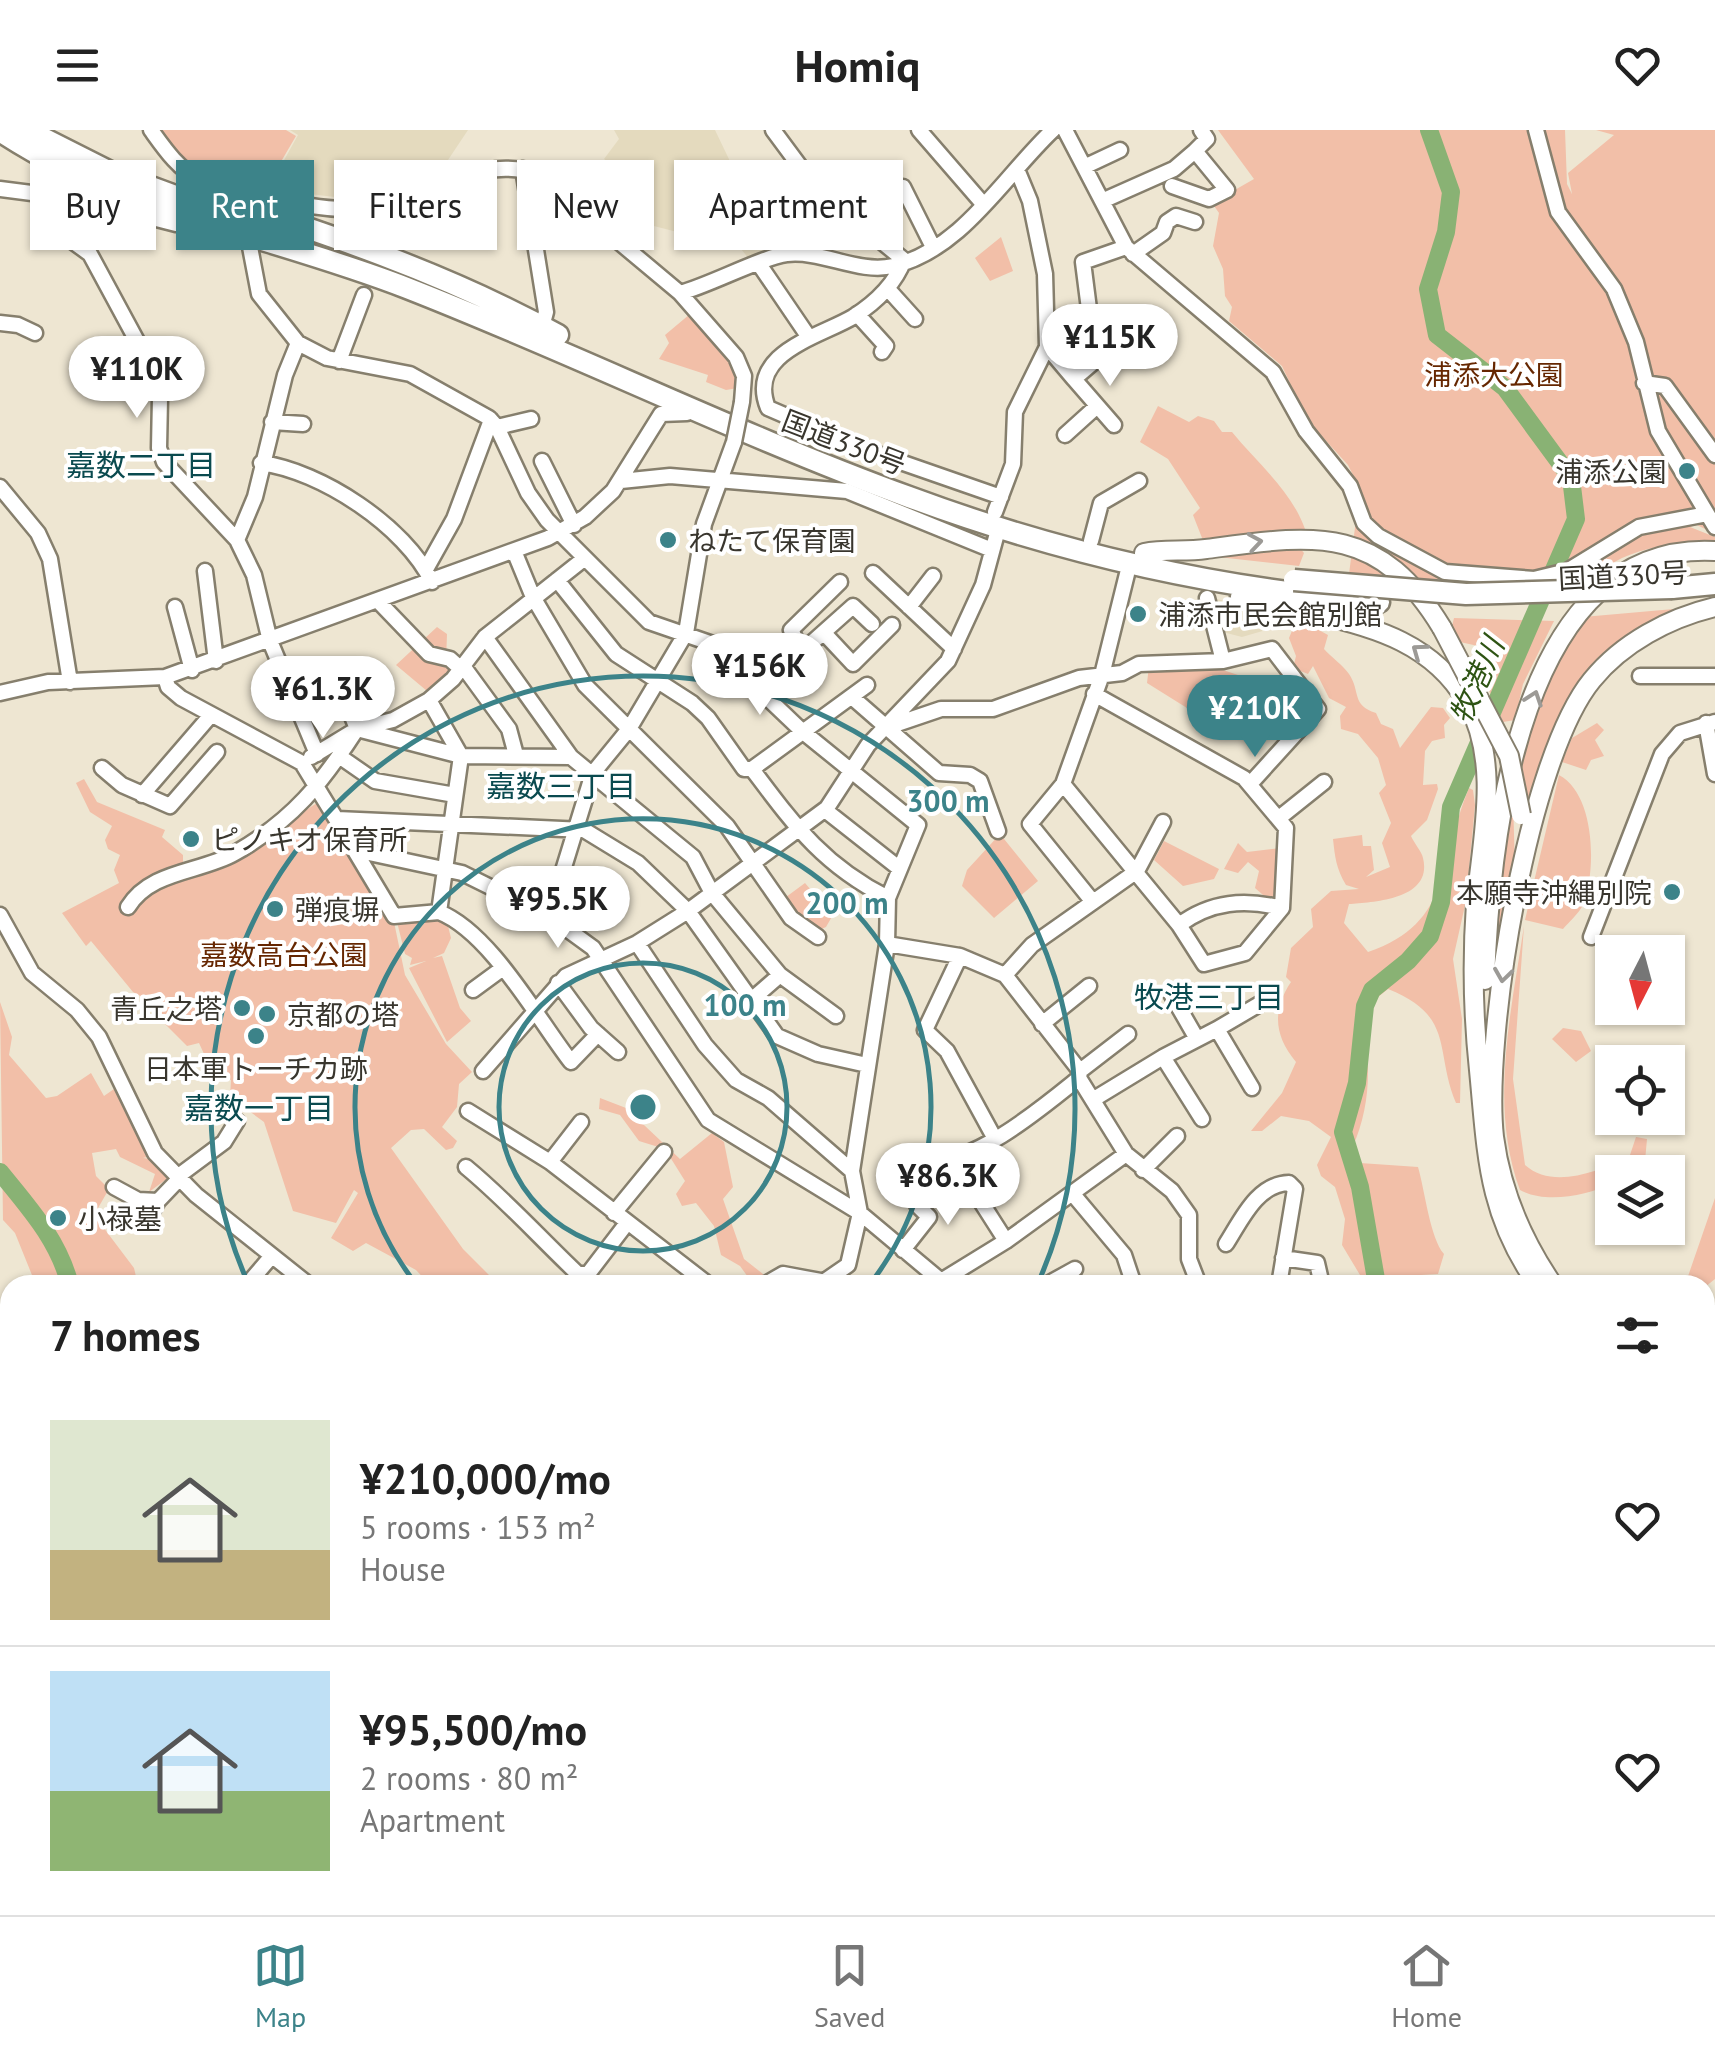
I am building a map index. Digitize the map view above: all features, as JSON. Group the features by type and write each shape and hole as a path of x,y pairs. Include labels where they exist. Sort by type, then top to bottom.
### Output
{"highway":[{"name":"国道330号","path":"27,130 176,198"},
{"path":"49,130 192,191 397,259 551,337"},
{"name":"国道330号","path":"0,131 102,186 176,208"},
{"path":"0,144 76,186 176,224"},
{"path":"260,250 551,337"},
{"name":"国道330号","path":"314,250 551,337 779,432 998,505 1091,541 1292,594 1715,597"},
{"name":"国道330号","path":"551,337 643,388 944,509 1129,563 1292,594 1379,602 1548,607 1673,595 1715,584"},
{"path":"944,509 994,543 1127,574 1292,594"}],"main road":[{"path":"1144,553 1297,537 1340,542 1363,551 1408,580 1442,628 1497,728 1514,775 1521,815 1520,880"},
{"path":"1479,1070 1499,828 1515,754 1544,671 1578,611 1616,575 1660,555 1715,551"},
{"path":"1292,594 1340,619 1386,632 1424,654 1456,687 1471,711 1486,776 1473,953 1488,1175 1506,1230 1532,1275"},
{"path":"1548,1275 1509,1201 1494,1136 1499,1004 1520,880 1554,751 1583,692 1606,665 1639,639 1715,607"}],"street":[{"path":"152,130 177,163 196,178 279,198 334,206"},
{"path":"773,130 816,188 904,260"},
{"path":"918,130 984,205"},
{"path":"680,293 786,254 871,266 895,266 918,258 984,205 1018,172 1052,130"},
{"path":"1065,130 1129,250 1258,354 1274,372 1306,431 1350,486 1369,530 1445,572 1516,579 1548,578 1584,562 1640,527 1711,520 1670,457 1644,383 1636,342 1614,289 1558,212 1536,130"},
{"path":"1102,201 1174,169 1206,139 1201,130"},
{"path":"1086,166 1120,150"},
{"path":"1172,186 1209,199 1227,190 1195,152"},
{"path":"904,260 887,288 857,314 808,336 775,362 764,381 768,408 998,505 1014,464 1014,412 1046,347 1045,274 1030,202 1018,172"},
{"path":"903,187 933,248"},
{"path":"0,189 30,192"},
{"path":"1074,379 1116,343 1089,309 1083,262 1129,250 1163,233 1167,222 1176,216 1195,222"},
{"path":"156,219 176,224"},
{"path":"84,250 151,367 160,398 159,448 164,462 236,540 254,576 270,641 317,754"},
{"path":"251,250 260,294 298,343 339,360 410,374 494,423 528,493 568,528"},
{"path":"536,250 551,337"},
{"path":"550,916 593,774 629,730 686,633 698,551 734,442 742,402 744,376 736,357 680,293 630,250"},
{"path":"759,264 808,336"},
{"path":"887,288 915,318"},
{"path":"339,360 364,295"},
{"path":"857,314 886,346 882,352"},
{"path":"0,323 18,325 34,334"},
{"path":"236,540 255,496 260,463 298,343"},
{"path":"1046,347 1114,425"},
{"path":"1644,383 1666,386 1715,455"},
{"path":"3,686 165,677 192,670 378,601 429,575 514,551 568,528 622,481 651,426 652,405 643,388"},
{"path":"1065,435 1096,407"},
{"path":"651,426 671,411 722,422"},
{"path":"494,423 531,420"},
{"path":"272,422 303,424"},
{"path":"429,575 494,423"},
{"path":"542,461 568,528 585,558 649,622 710,643 762,688 805,734 918,825 888,898 887,944 852,1172 860,1213 848,1265 834,1275"},
{"path":"260,463 293,467 370,513 407,541 429,575"},
{"path":"483,1070 558,983 598,958 637,943 688,911 825,810 868,745 954,650 983,585 994,543 940,531 860,494 670,476 622,481"},
{"path":"1091,541 1102,503 1139,481"},
{"path":"0,487 38,533 50,559 70,682"},
{"path":"514,551 533,598 585,685 727,826 791,918 818,937"},
{"path":"302,762 357,729 393,720 428,700 462,667 485,637 585,558"},
{"path":"205,570 216,662"},
{"path":"873,573 954,650"},
{"path":"1093,902 1030,824 1063,784 1102,675 1127,574"},
{"path":"909,607 933,576"},
{"path":"558,580 616,654 692,703 744,769 752,769 805,734 866,685"},
{"path":"777,639 840,582"},
{"path":"1207,598 1224,661"},
{"path":"378,601 397,626 429,654 450,658 462,667 508,728 516,755"},
{"path":"762,688 853,606 872,624"},
{"path":"175,607 192,670"},
{"path":"824,633 852,664 892,625"},
{"path":"791,630 802,652"},
{"path":"485,637 571,757 693,857 712,893 780,975 836,1016"},
{"path":"884,728 940,709 993,709 1079,678 1122,673 1139,664 1224,661 1272,649 1318,709 1250,784"},
{"path":"1640,676 1715,676"},
{"path":"165,677 168,687 211,715 302,762 394,916 439,912 472,932 571,1062 598,1034"},
{"path":"343,694 357,729"},
{"path":"1063,784 1180,925 1204,964 1245,952 1282,908 1286,828 1250,784 1094,694"},
{"path":"854,698 939,773 970,775 980,781 998,832"},
{"path":"428,700 461,756 439,912"},
{"path":"142,795 211,715"},
{"path":"1591,937 1662,754 1680,733 1711,722 1715,774"},
{"path":"357,729 461,756 571,757"},
{"path":"128,908 142,890 157,881 238,851 318,789 357,729"},
{"path":"102,768 142,795 170,806 217,752"},
{"path":"340,756 375,781 455,794"},
{"path":"174,758 195,778"},
{"path":"752,769 799,831 848,878 888,898"},
{"path":"1279,818 1324,782"},
{"path":"825,810 900,869"},
{"path":"337,819 576,828 638,862 688,911 749,1002 777,1036 866,1065"},
{"path":"1005,976 1032,945 1137,871 1164,822"},
{"path":"355,850 462,873 550,916 593,948 708,1120 860,1213 933,1275"},
{"path":"1180,925 1198,910 1250,900 1282,908"},
{"path":"0,916 32,973 91,1025 155,1153 178,1178 295,1275"},
{"path":"637,943 704,1045 736,1080 768,1098 852,1172"},
{"path":"887,944 960,956 1005,976 1080,1074 1126,1154 1172,1191 1189,1215 1189,1259 1195,1275"},
{"path":"960,956 925,1030 947,1051 995,1139"},
{"path":"474,990 503,968"},
{"path":"749,1002 780,975"},
{"path":"558,983 598,1034 618,1052"},
{"path":"1042,1024 1090,986"},
{"path":"1170,992 1197,1038"},
{"path":"1094,1099 1262,1002"},
{"path":"1217,1028 1252,1088"},
{"path":"923,1164 939,1164 1018,1127 1128,1034"},
{"path":"1163,1056 1202,1119"},
{"path":"468,1110 550,1162 696,1275"},
{"path":"147,1221 178,1178 224,1142 237,1122"},
{"path":"550,1162 581,1122"},
{"path":"1143,1170 1177,1136"},
{"path":"614,1213 664,1152"},
{"path":"955,1275 1126,1154"},
{"path":"466,1167 500,1194 517,1217 578,1274 588,1274 628,1222"},
{"path":"1226,1244 1262,1192 1273,1184 1289,1184 1295,1190 1280,1275"},
{"path":"114,1187 138,1200 158,1201"},
{"path":"1072,1193 1124,1255 1131,1275"},
{"path":"976,1194 1006,1241"},
{"path":"903,1250 929,1217 917,1205"},
{"path":"256,1275 270,1258"},
{"path":"1283,1258 1317,1263 1320,1275"},
{"path":"1064,1275 1075,1269"}],"shaded area":[{"path":"290,130 468,130 448,160 334,160 334,197 314,195 314,160 284,160 298,135"},
{"path":"614,130 715,130 729,160 674,160 674,231 654,226 654,160 604,159 619,139"},
{"path":"742,250 781,250 753,264"},
{"path":"1212,598 1260,609 1266,630 1242,637 1215,630"}],"green space":[{"path":"161,130 286,130 296,136 282,160 187,160"},
{"name":"浦添大公園","path":"1218,130 1565,130 1567,184 1572,194 1568,173 1614,135 1596,130 1715,130 1715,534 1697,525 1690,527 1715,537 1715,544 1679,544 1644,550 1573,582 1573,576 1521,586 1462,587 1349,574 1360,489 1348,465 1307,420 1282,366 1229,321 1232,307 1225,296 1223,269 1213,246 1219,213 1212,203 1254,179"},
{"path":"1001,237 1013,271 990,281 975,258"},
{"path":"690,314 732,360 738,388 726,390 706,382 708,375 659,359 669,343 665,335"},
{"path":"1158,406 1189,422 1198,416 1214,421 1222,432 1232,432 1283,490 1305,529 1204,543 1193,515 1200,508 1168,459 1140,442"},
{"path":"1298,546 1304,553 1299,566 1218,557"},
{"path":"1674,609 1674,615 1614,652 1526,814 1518,767 1551,670 1583,617"},
{"path":"1454,618 1554,621 1523,684 1515,720 1503,722 1487,686 1496,650 1460,642 1451,630"},
{"path":"1304,622 1328,635 1324,649 1349,674 1363,706 1376,713 1381,724 1393,729 1400,748 1431,707 1443,708 1450,718 1444,725 1445,738 1432,741 1425,751 1423,785 1437,784 1438,789 1427,820 1411,836 1423,858 1424,872 1419,882 1400,896 1349,904 1344,923 1368,952 1396,940 1430,906 1440,886 1469,788 1473,790 1466,901 1453,959 1462,1019 1460,1103 1456,1103 1434,1023 1424,1011 1388,989 1358,1013 1366,1045 1368,1080 1353,1146 1360,1163 1418,1167 1431,1226 1444,1254 1438,1274 1360,1275 1342,1245 1345,1219 1335,1187 1321,1176 1317,1165 1331,1137 1309,1121 1281,1116 1262,1131 1251,1131 1282,1093 1296,1062 1283,1042 1278,1023 1281,1003 1291,982 1286,977 1291,948 1313,927 1311,909 1331,891 1359,889 1346,885 1336,862 1333,839 1362,835 1363,846 1371,846 1374,870 1366,877 1390,867 1382,843 1391,823 1379,793 1386,785 1378,758 1358,734 1341,729 1340,716 1346,707 1329,698 1313,666 1308,674 1293,668 1296,656 1289,638 1294,626"},
{"path":"437,627 447,634 446,662 451,672 427,691 396,665"},
{"path":"1149,666 1223,670 1241,676 1249,689 1244,708 1234,711 1206,688 1187,708 1147,683"},
{"path":"1299,690 1314,709 1300,725 1276,703 1280,691"},
{"path":"1597,723 1604,730 1595,740 1604,756 1591,760 1586,770 1562,762 1572,738"},
{"path":"1559,775 1580,798 1591,853 1583,905 1563,929 1525,920"},
{"name":"嘉数高台公園","path":"84,779 97,802 165,830 162,837 183,855 183,870 155,878 126,904 128,912 137,908 144,893 226,862 320,801 394,922 405,975 446,1044 472,1072 459,1084 457,1107 442,1127 457,1141 453,1148 446,1150 424,1129 411,1130 391,1148 463,1249 489,1275 421,1275 366,1243 353,1251 331,1238 358,1193 354,1190 336,1223 293,1211 264,1122 230,1097 231,1080 210,1067 199,1043 187,1046 152,1011 155,1004 133,992 91,941 86,946 62,913 119,883 114,870 120,855 108,849 105,840 112,826 90,812 76,783"},
{"path":"1513,796 1515,872 1494,1003 1489,1002 1493,920"},
{"path":"1000,834 1038,881 994,918 962,886 967,870"},
{"path":"1164,841 1219,869 1214,879 1183,886 1154,860"},
{"path":"1238,843 1247,852 1281,848 1280,897 1270,901 1255,888 1259,871 1248,862 1238,873 1224,869"},
{"path":"805,883 816,896 838,906 826,927 817,931 794,917 782,900"},
{"path":"438,918 447,922 451,938 444,953 433,958 442,956 460,1008 471,1021 447,1042 409,968 426,961 410,965 412,958 405,954 397,922"},
{"path":"1524,926 1513,1079 1525,1165 1536,1172 1562,1177 1595,1170 1595,1190 1541,1197 1520,1190 1506,1126 1504,1092"},
{"path":"0,1002 12,1037 9,1055 46,1098 57,1096 91,1073 104,1096 114,1089 151,1156 143,1158 151,1159 168,1178 149,1192 155,1174 120,1157 116,1149 92,1153 96,1176 109,1189 94,1215 136,1275 32,1275 15,1233 3,1220"},
{"path":"1563,1028 1581,1031 1591,1051 1576,1062 1552,1039"},
{"path":"600,1098 626,1108 680,1159 712,1133 724,1142 733,1187 723,1199 744,1259 763,1275 746,1275 740,1266 721,1255 714,1226 696,1203 682,1206 676,1194 685,1181 665,1149 639,1141 620,1115 599,1109"},
{"path":"1636,1137 1647,1139 1646,1155 1630,1155"},
{"path":"1715,1198 1715,1275 1688,1275"}],"waterway":[{"name":"牧港川","path":"1375,1275 1360,1187 1343,1132 1357,1083 1365,1006 1372,990 1408,961 1430,936 1441,902 1451,807 1576,519 1571,478 1505,388 1437,335 1428,289 1446,232 1451,192 1429,130"},
{"path":"0,1172 32,1211 67,1275"}],"place":[{"name":"浦添公園","path":"1687,471"},
{"name":"ねたて保育園","path":"668,540"},
{"name":"浦添市民会館別館","path":"1138,614"},
{"name":"ピノキオ保育所","path":"191,839"},
{"name":"本願寺沖縄別院","path":"1672,892"},
{"name":"弾痕塀","path":"275,909"},
{"name":"青丘之塔","path":"242,1008"},
{"name":"京都の塔","path":"267,1014"},
{"name":"日本軍トーチカ跡","path":"256,1036"},
{"name":"小禄墓","path":"58,1218"}],"district":[{"name":"嘉数二丁目","path":"141,464"},
{"name":"嘉数三丁目","path":"561,785"},
{"name":"牧港三丁目","path":"1209,996"},
{"name":"嘉数一丁目","path":"259,1107"}]}
